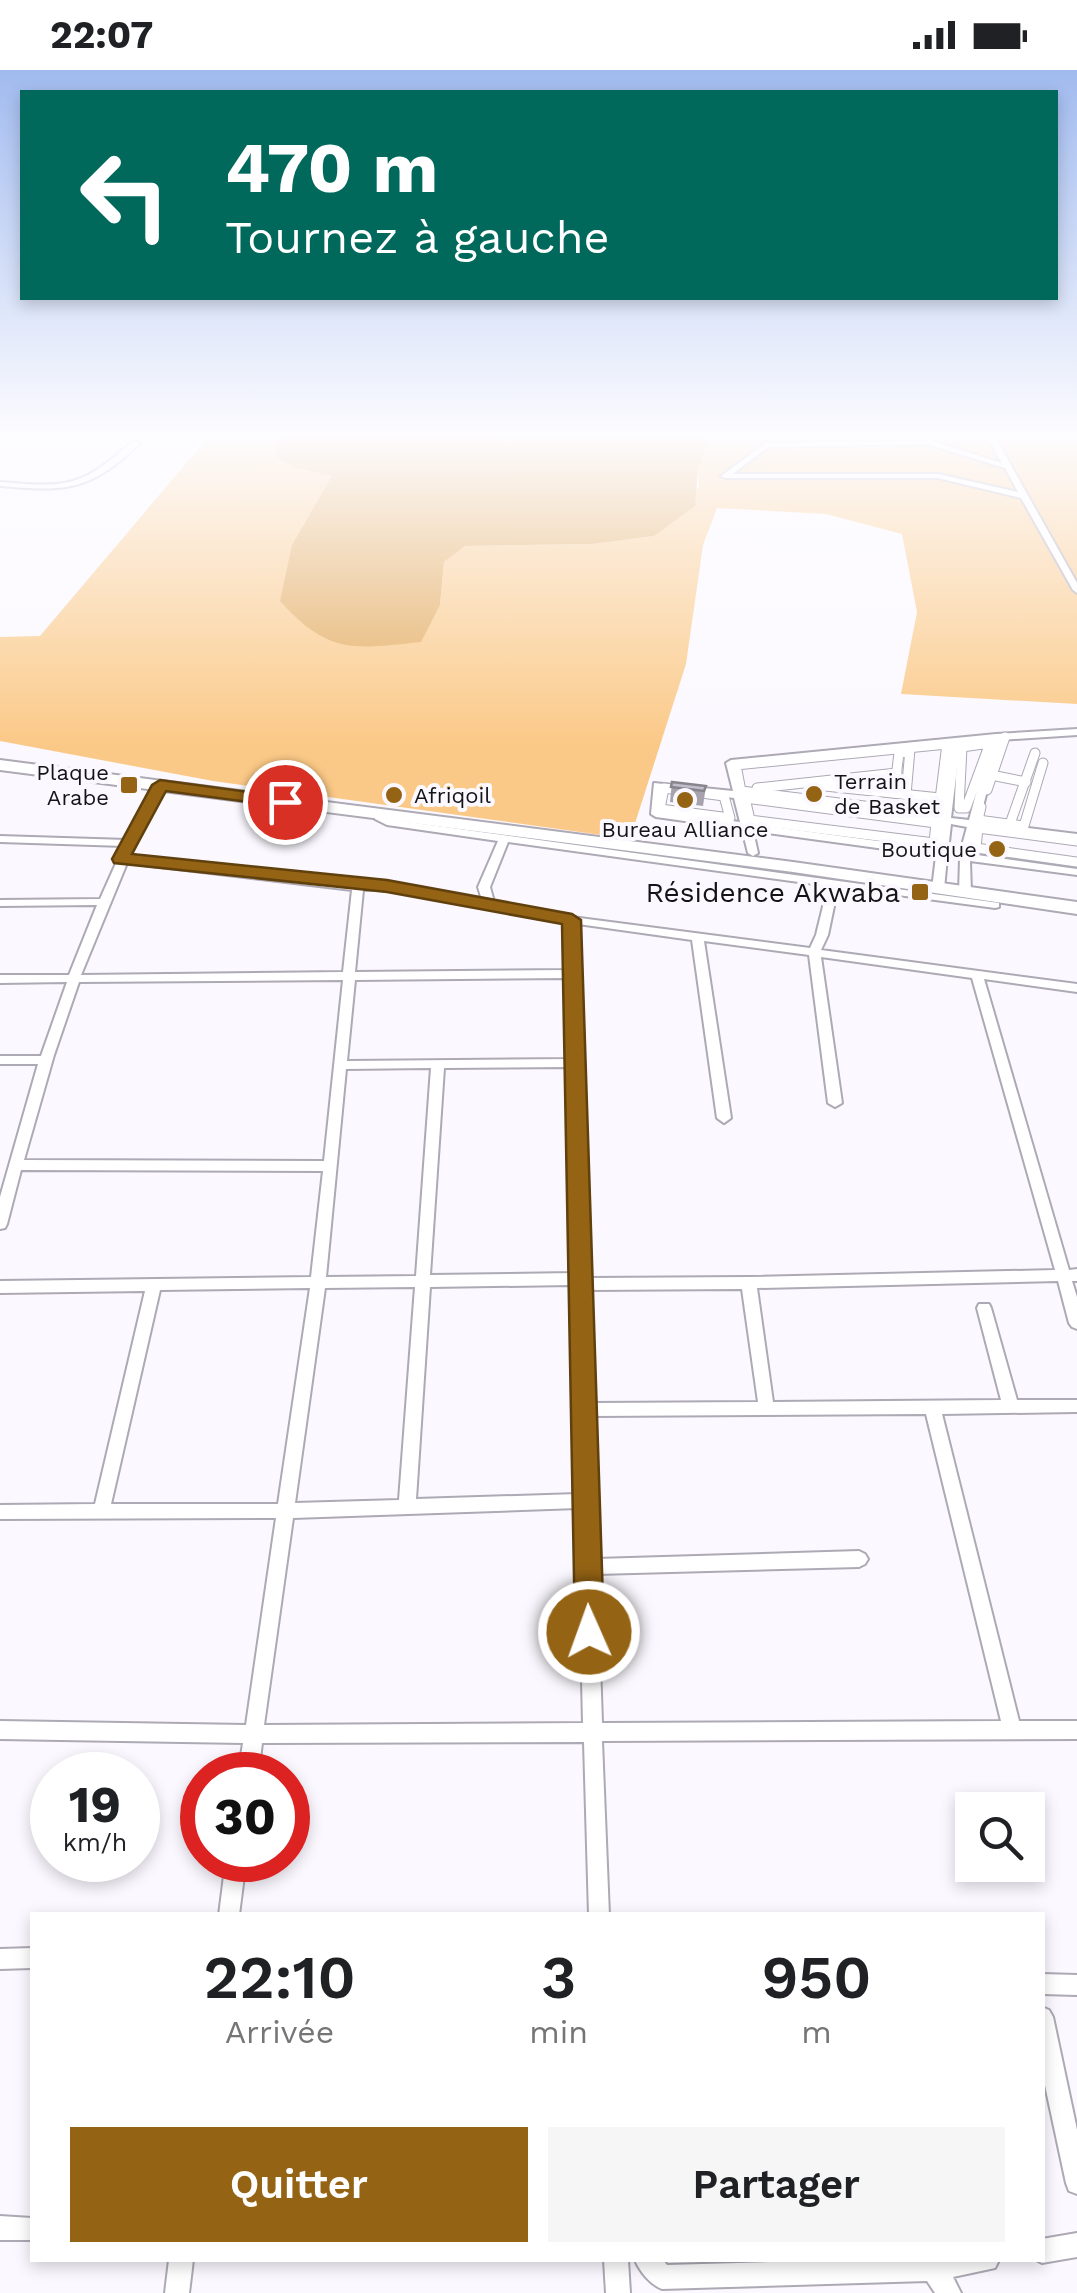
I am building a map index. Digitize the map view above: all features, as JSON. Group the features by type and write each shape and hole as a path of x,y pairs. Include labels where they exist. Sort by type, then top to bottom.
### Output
{"main road":[{"path":"0,754 753,853 938,883"},
{"path":"0,765 938,883 1077,894"},
{"path":"965,886 1077,908"}],"street":[{"path":"1048,539 1077,590"},
{"path":"751,823 732,763 1077,732"},
{"path":"997,739 966,808 957,807 962,747 997,739"},
{"path":"997,739 978,820 1073,838"},
{"path":"965,886 965,854 997,739"},
{"path":"938,883 956,741"},
{"path":"740,792 736,766 947,744 938,815 658,785 656,814 751,823 837,830 934,842 936,823 745,798 751,823 753,853"},
{"path":"894,793 899,753 910,750"},
{"path":"906,794 910,750"},
{"path":"1010,824 1035,753"},
{"path":"1024,826 1043,762"},
{"path":"740,792 897,773"},
{"path":"991,775 1026,782"},
{"path":"801,783 940,798"},
{"path":"0,1224 45,1060 102,902 160,785"},
{"path":"831,802 833,786"},
{"path":"664,788 724,796 730,818 660,809 664,788"},
{"path":"740,792 1073,838"},
{"path":"751,823 760,800"},
{"path":"837,830 846,812"},
{"path":"846,812 848,832"},
{"path":"380,813 380,819 391,823 504,840 995,905"},
{"path":"751,823 965,854 1072,864"},
{"path":"1072,864 976,848 978,828 1073,838"},
{"path":"1072,864 1073,838"},
{"path":"0,840 129,842"},
{"path":"488,902 484,887 504,840"},
{"path":"121,859 387,886 572,920 1077,988"},
{"path":"834,882 822,935 814,952 835,1103"},
{"path":"251,1752 318,1283 358,886"},
{"path":"0,902 102,902"},
{"path":"572,920 579,1282 587,1410 583,1501 598,1912"},
{"path":"697,936 724,1118"},
{"path":"0,979 574,974"},
{"path":"976,974 1069,1276 1077,1323"},
{"path":"0,1060 45,1060"},
{"path":"407,1506 438,1064"},
{"path":"339,1065 575,1064"},
{"path":"0,1152 16,1159 327,1166"},
{"path":"0,1287 422,1281 749,1283 1069,1276"},
{"path":"749,1283 766,1405"},
{"path":"101,1512 154,1285"},
{"path":"984,1308 1011,1407"},
{"path":"587,1410 766,1405 1077,1406"},
{"path":"933,1408 1012,1730"},
{"path":"0,1512 283,1511 583,1501"},
{"path":"588,1567 859,1560"},
{"path":"0,1730 253,1734 1077,1730"},
{"path":"229,1912 233,1882"},
{"path":"0,1959 30,1958"},
{"path":"1045,1984 1077,1984"},
{"path":"1045,2031 1077,2183"},
{"path":"0,2228 30,2228"},
{"path":"1045,2250 1077,2245"},
{"path":"177,2293 181,2262"},
{"path":"616,2262 618,2293"},
{"path":"650,2262 662,2277 933,2269 974,2262"},
{"path":"933,2269 949,2293"}],"shaded area":[{"path":"122,539 364,539 440,605 444,562 464,546 705,539 686,664 630,839 213,781 0,741 0,637 40,636"},
{"path":"296,539 633,539 593,544 465,546 444,562 440,605 421,642 377,646 328,640 297,619 280,601"},
{"path":"903,539 1077,539 1077,704 901,694 917,612"}],"building":[{"path":"672,782 706,786 704,791 671,787"}],"place":[{"name":"Plaque Arabe","path":"129,785"},
{"name":"Terrain de Basket","path":"814,794"},
{"name":"Afriqoil","path":"394,795"},
{"name":"Bureau Alliance","path":"685,800"},
{"name":"Boutique","path":"997,849"},
{"name":"Résidence Akwaba","path":"920,892"}],"route":[{"path":"285,802 160,785 121,859 387,886 572,920 578,1279 587,1410 583,1501 589,1632"}]}
